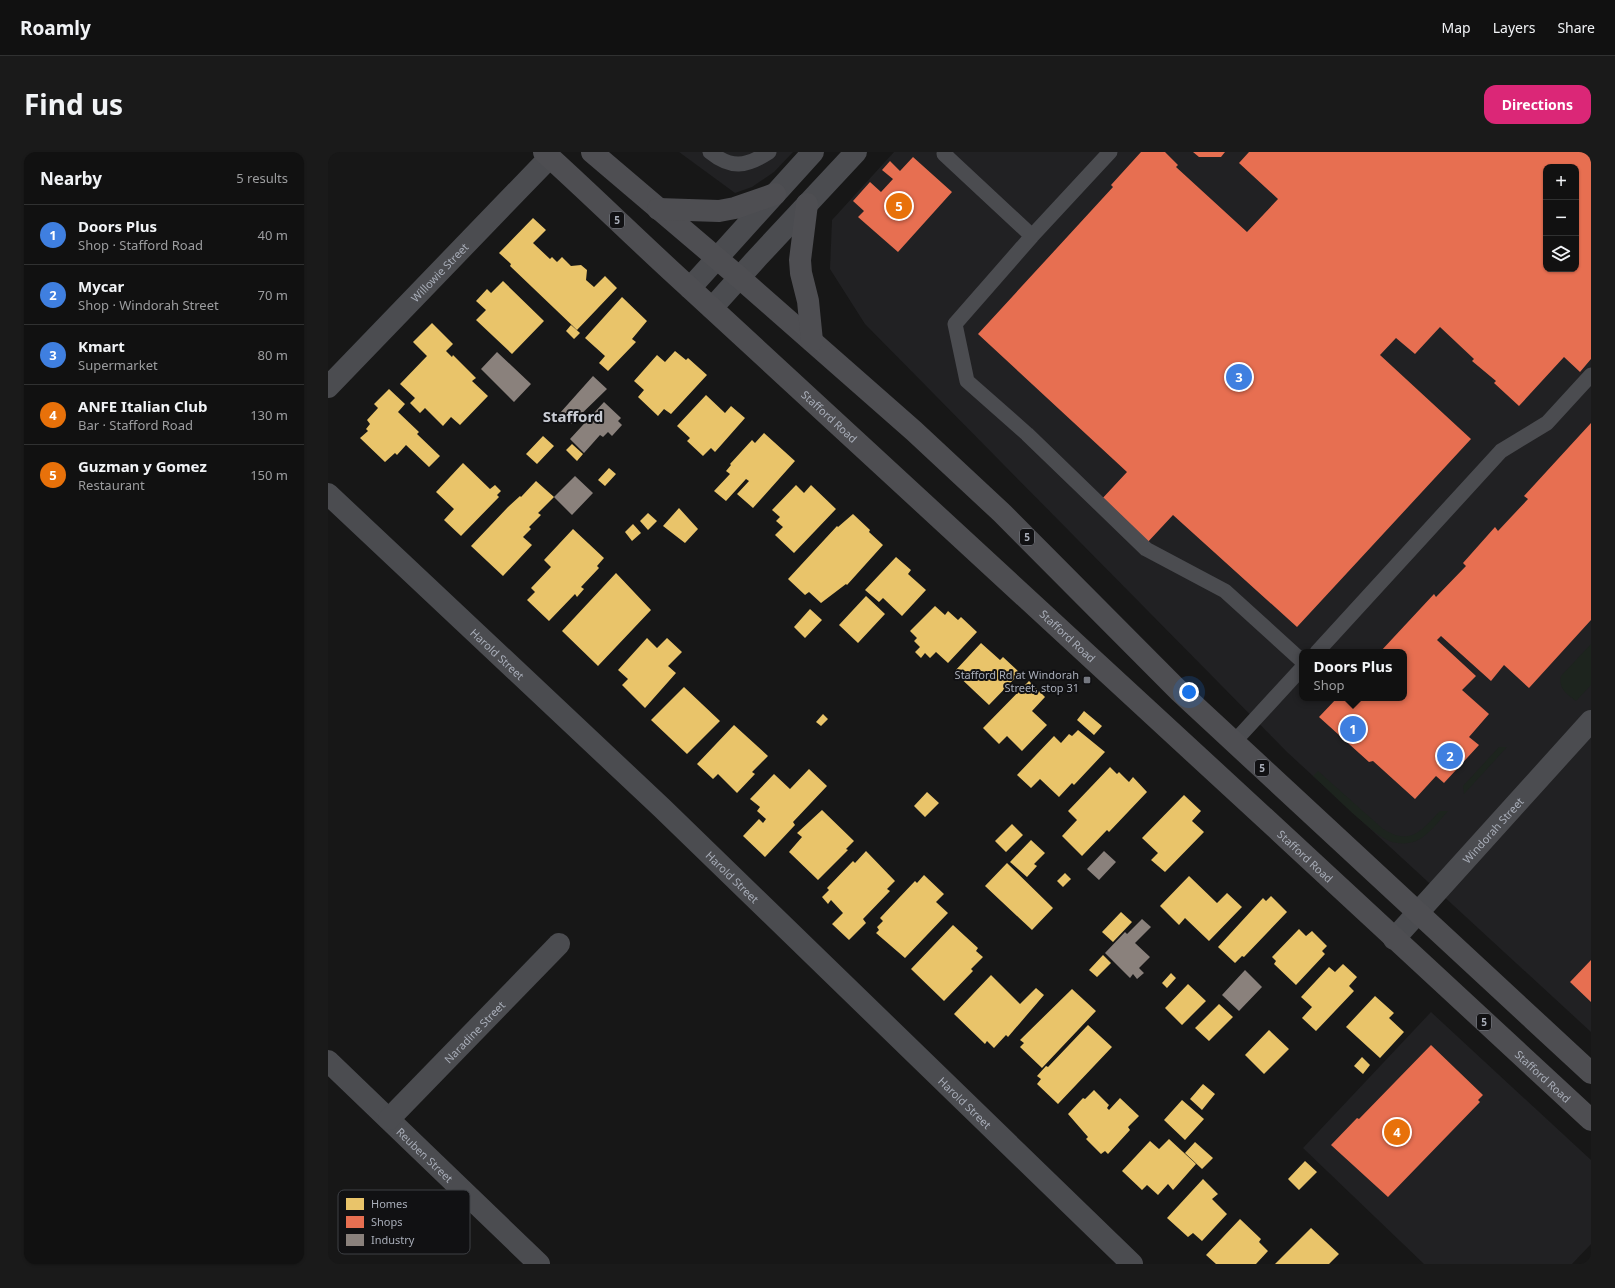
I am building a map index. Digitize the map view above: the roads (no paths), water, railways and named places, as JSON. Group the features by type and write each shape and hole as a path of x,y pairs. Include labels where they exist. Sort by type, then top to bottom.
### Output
{"highway":[{"name":"5","path":"592,152 740,278 914,430 1002,513 1180,692 1591,1073"},
{"name":"Stafford Road","path":"547,154 690,288 1068,634 1591,1120"},
{"path":"658,209 719,211 735,208 775,194"},
{"path":"807,204 800,260 801,273 808,302 812,341"}],"street":[{"path":"690,288 813,152"},
{"path":"712,308 856,152"},
{"name":"Willowie Street","path":"328,387 547,154"},
{"name":"Harold Street","path":"328,494 662,808 1132,1264"},
{"name":"Windorah Street","path":"1394,938 1591,721"},
{"name":"Naradine Street","path":"389,1119 559,944"},
{"name":"Reuben Street","path":"328,1061 462,1190"},
{"name":"Reuben Street","path":"470,1197 539,1264"}],"lane":[{"path":"710,152 731,165 750,162 768,152"},
{"path":"946,152 944,154 1032,236"},
{"path":"1110,152 1032,236 955,324 967,381 1027,434 1146,549 1225,591 1299,658"},
{"path":"1320,649 1501,451 1547,423 1591,375"},
{"path":"1234,742 1299,671"}],"place":[{"name":"Guzman y Gomez","path":"899,206"},
{"name":"Kmart","path":"1239,377"},
{"name":"Stafford Rd at Windorah Street, stop 31","path":"1087,680"},
{"name":"Doors Plus","path":"1353,729"},
{"name":"Mycar","path":"1450,756"},
{"name":"ANFE Italian Club","path":"1397,1132"}],"district":[{"name":"Stafford","path":"573,416"}]}
